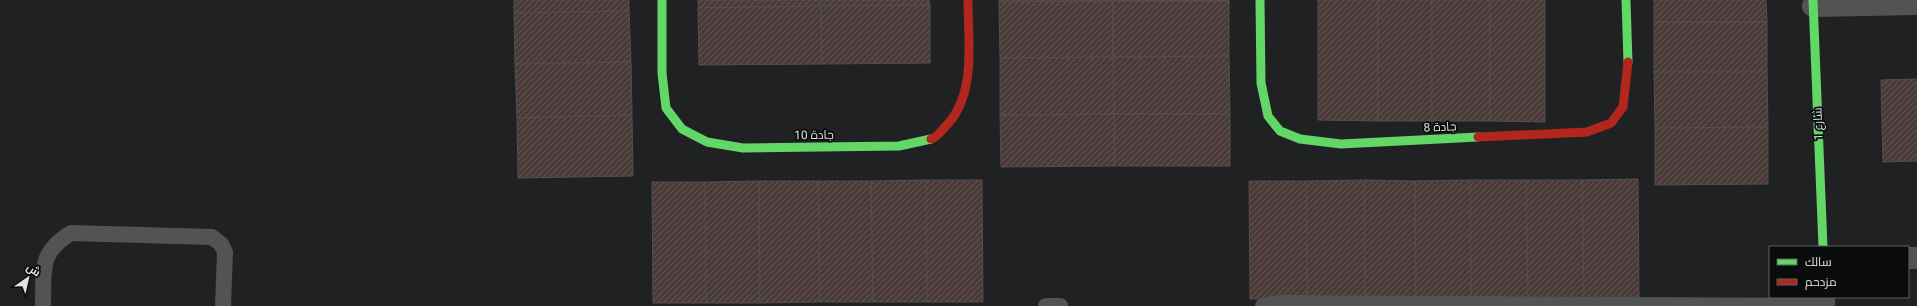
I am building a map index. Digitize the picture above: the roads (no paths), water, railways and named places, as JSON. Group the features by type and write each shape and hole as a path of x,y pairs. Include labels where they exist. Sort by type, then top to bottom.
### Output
{"street":[{"name":"جادة 10","path":"662,0 662,73 666,108 682,129 707,142 751,148 898,146 933,139 952,120 964,97 968,68 968,0"},
{"name":"جادة 8","path":"1260,0 1261,83 1268,116 1280,131 1300,139 1341,144 1587,132 1611,123 1623,107 1627,86 1629,56 1626,0"},
{"path":"1813,3 1917,4"},
{"name":"شارع 1","path":"1813,3 1823,246"}],"lane":[{"path":"43,306 45,263 49,250 56,242 71,233 212,237 221,244 225,252 223,306"},
{"path":"1263,306 1293,304 1811,306"},
{"path":"1046,306 1060,306"}]}
